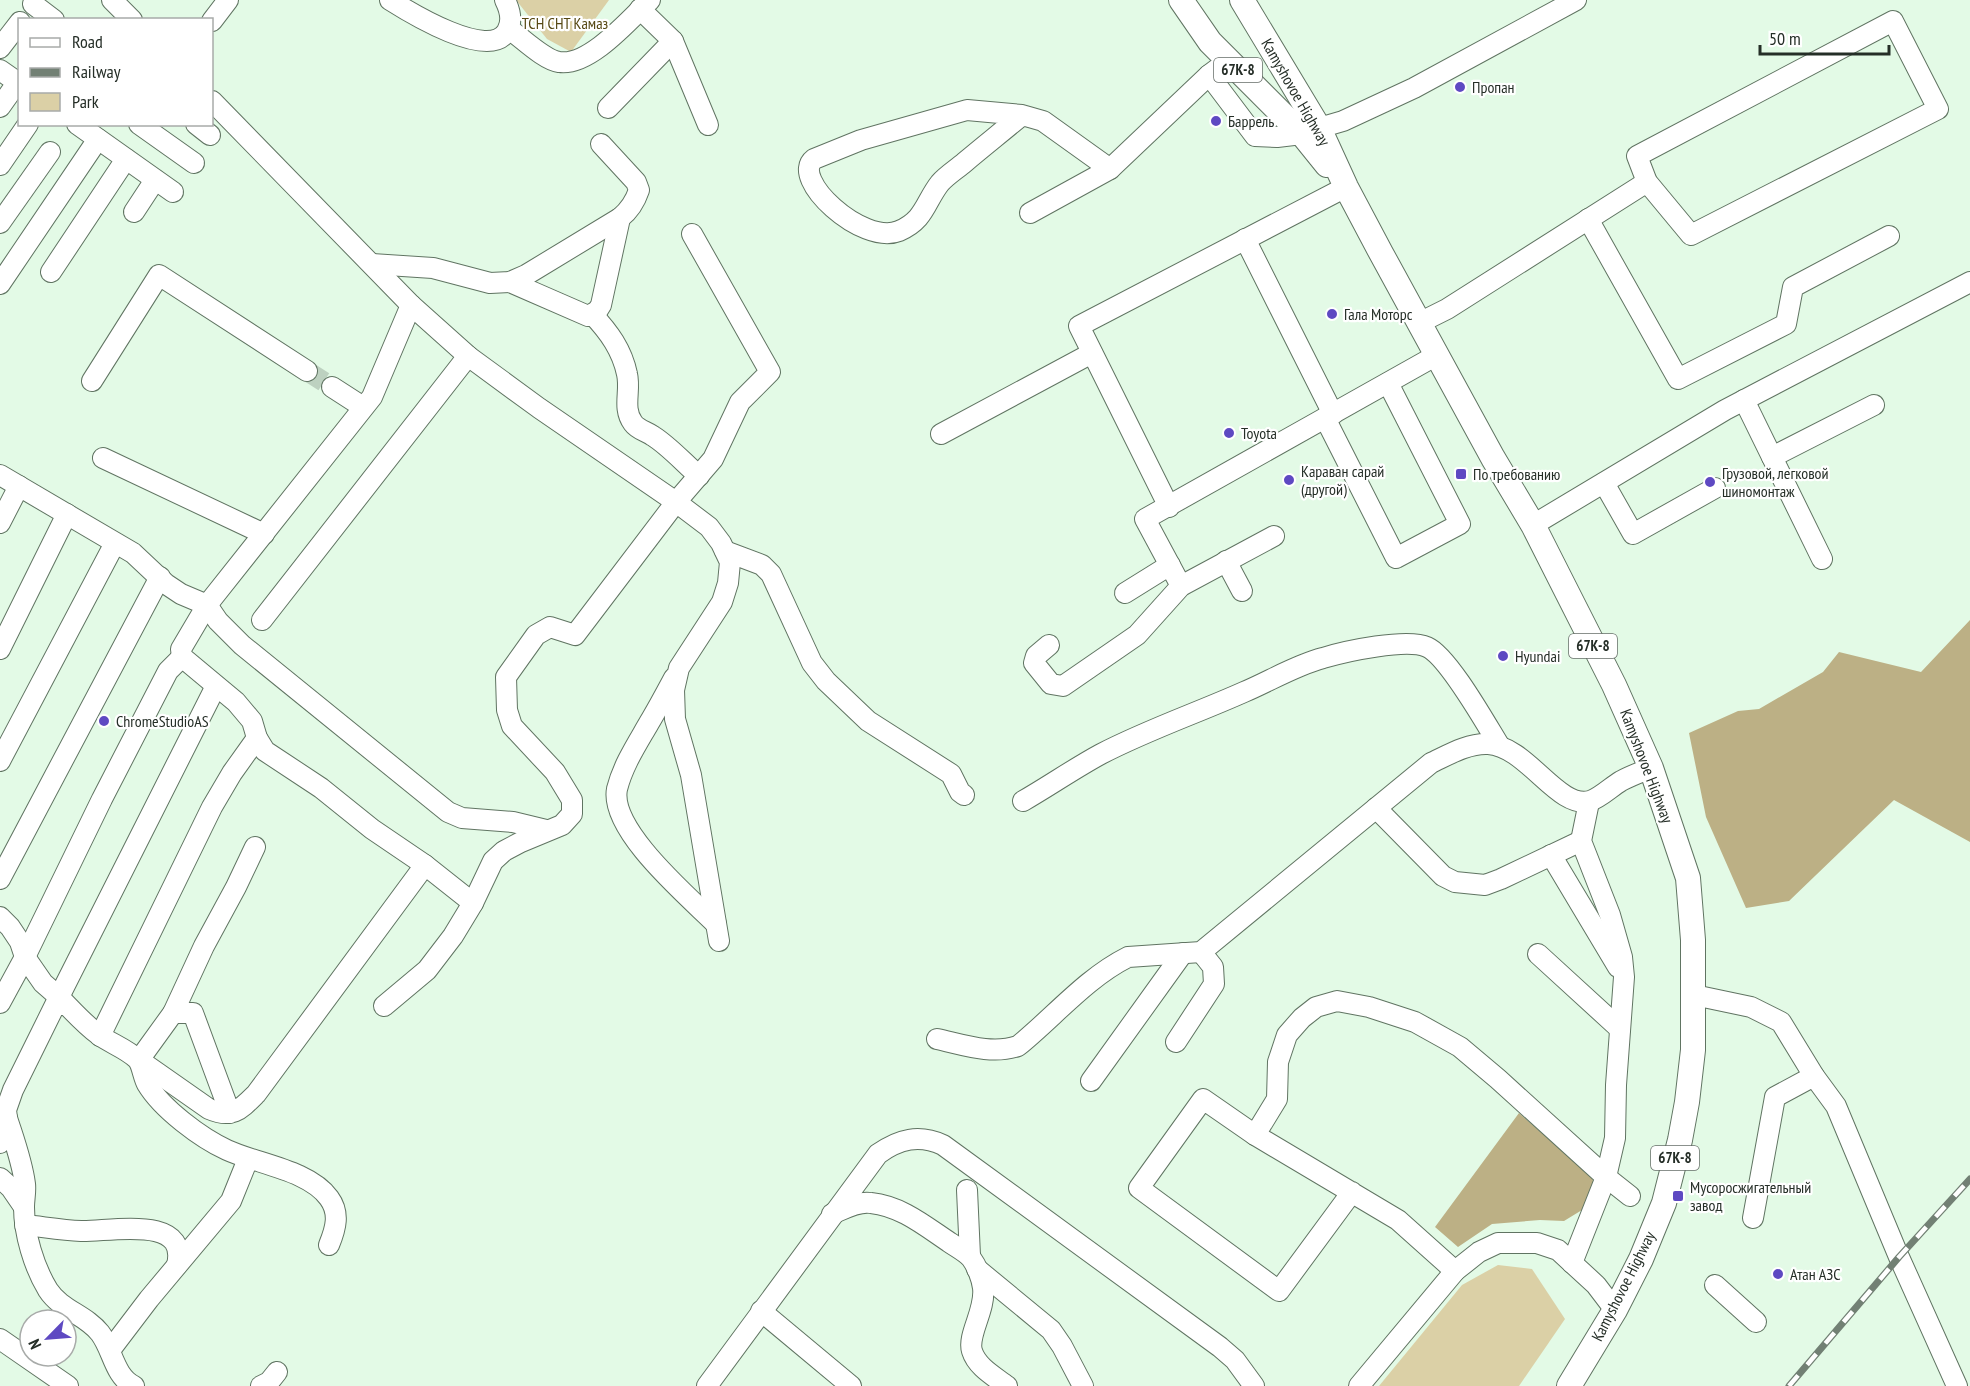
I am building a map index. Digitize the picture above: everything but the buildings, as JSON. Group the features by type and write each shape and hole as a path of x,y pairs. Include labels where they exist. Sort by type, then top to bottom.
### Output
{"main road":[{"name":"Kamyshovoe Highway","path":"1181,0 1210,42 1311,131"},
{"name":"Kamyshovoe Highway","path":"1242,0 1311,131 1346,187 1493,458 1533,525 1614,686 1651,768 1688,879 1693,940 1693,1050 1687,1102 1664,1203 1641,1259 1615,1310 1569,1386"}],"lane":[{"path":"112,0 130,18"},
{"path":"213,20 228,0"},
{"path":"390,0 428,23 470,38 489,41 503,36 508,29 511,14 505,0"},
{"path":"1209,75 1255,136 1277,137 1311,131 1343,121 1414,88 1576,0"},
{"path":"508,29 546,57 558,62 571,62 584,58 596,50 645,5 673,41 708,125"},
{"path":"1893,21 1938,109 1691,235 1647,182 1637,156 1893,21"},
{"path":"608,108 673,41"},
{"path":"1030,213 1110,169 1209,75 1229,60"},
{"path":"0,70 18,82"},
{"path":"0,107 18,84"},
{"path":"213,102 411,305 468,356 676,502 709,527 721,543 730,562 728,583 722,602 679,668 629,757 617,792 620,811 628,831 717,932 691,775 675,720 674,690 679,668"},
{"path":"1022,115 941,183 916,221 899,231 884,235 858,226 840,214 814,187 808,171 808,164 814,159 851,144 968,110 1022,115 1043,121 1110,169"},
{"path":"0,165 27,126"},
{"path":"80,126 173,192"},
{"path":"142,126 194,163"},
{"path":"0,284 98,139"},
{"path":"372,264 433,268 489,283 510,282 526,275 629,211 639,190 636,182 601,144"},
{"path":"0,223 50,152"},
{"path":"51,272 126,159"},
{"path":"134,212 155,180"},
{"path":"1419,323 1447,309 1647,182"},
{"path":"1169,507 1079,326 1346,187"},
{"path":"510,282 588,316 592,314 601,305 620,218"},
{"path":"1587,219 1678,379 1786,324 1793,287 1889,236"},
{"path":"384,1006 427,970 453,936 474,903 494,861 504,851 546,830 562,825 572,814 572,800 555,772 512,726 507,710 506,677 536,635 550,627 575,635 676,502 713,459 740,402 770,372 692,234"},
{"path":"1245,239 1396,558 1460,524 1388,383"},
{"path":"92,381 159,274 307,371"},
{"path":"1533,525 1744,400 1970,282"},
{"path":"411,305 372,397 207,605 181,649 182,657 236,702 252,721 257,738 265,752 321,788 372,829 425,865 474,903"},
{"path":"592,314 620,349 629,392 626,403 634,424 653,436 699,476"},
{"path":"941,434 1092,353"},
{"path":"1181,586 1145,519 1437,355"},
{"path":"262,620 468,356"},
{"path":"332,387 363,407"},
{"path":"1744,400 1822,559"},
{"path":"1772,457 1874,405"},
{"path":"103,458 264,534"},
{"path":"0,475 133,553 181,594 207,605 218,621 242,645 448,812 462,818 513,822 546,830"},
{"path":"1604,483 1633,534 1715,488"},
{"path":"0,523 19,486"},
{"path":"0,649 67,514"},
{"path":"1049,645 1036,656 1034,663 1051,684 1063,686 1137,635 1181,586 1274,536"},
{"path":"0,761 115,543"},
{"path":"725,551 762,565 771,574 812,663 826,681 868,721 951,774 960,792 964,795"},
{"path":"1226,561 1242,591"},
{"path":"1125,593 1170,565"},
{"path":"0,879 160,577"},
{"path":"1023,801 1101,754 1323,658 1370,648 1420,644 1430,648 1473,695 1499,745"},
{"path":"0,1003 168,671 182,657"},
{"path":"24,1216 25,1186 20,1157 6,1110 13,1090 216,686"},
{"path":"100,1036 212,807 232,773 257,738"},
{"path":"1091,1081 1192,953 1431,763 1475,745 1499,745 1521,757 1564,796 1589,802 1622,781 1651,768"},
{"path":"1572,1263 1606,1178 1616,1138 1616,1085 1624,977 1622,957 1610,915 1581,841 1589,802"},
{"path":"1376,808 1443,876 1455,882 1485,885 1581,841"},
{"path":"139,1060 172,1013 255,847"},
{"path":"1551,855 1624,977"},
{"path":"0,917 20,942 25,957 43,983 100,1036 209,1109 220,1113 230,1113 241,1108 256,1094 425,865"},
{"path":"937,1039 993,1051 1018,1046 1056,1011 1117,963 1135,956 1192,953 1213,967 1214,984 1176,1042"},
{"path":"1538,954 1620,1029"},
{"path":"1694,996 1751,1007 1781,1022 1814,1076 1836,1106 1899,1257 1957,1386"},
{"path":"1255,1135 1277,1099 1278,1062 1287,1035 1302,1018 1316,1007 1337,1001 1370,1007 1415,1022 1460,1047 1606,1178 1630,1196"},
{"path":"172,1013 193,1013 230,1113"},
{"path":"139,1060 147,1083 167,1106 205,1138 248,1159 306,1179 328,1197 336,1210 337,1221 330,1245"},
{"path":"1753,1218 1775,1097 1814,1076"},
{"path":"1352,1192 1279,1291 1139,1188 1203,1099 1255,1135 1352,1192 1398,1220 1455,1271"},
{"path":"0,1143 7,1118"},
{"path":"708,1386 878,1154 903,1140 918,1138 943,1145 1220,1347 1236,1360 1254,1386"},
{"path":"111,1349 177,1264 231,1201 248,1159"},
{"path":"0,1178 11,1188 24,1216 37,1265 47,1289 66,1309 99,1331 111,1349 117,1370 134,1386"},
{"path":"967,1190 974,1263 983,1289 982,1307 970,1342 980,1365 1007,1386"},
{"path":"832,1214 854,1204 870,1202 907,1214 974,1263 1051,1330 1083,1386"},
{"path":"24,1216 81,1231 144,1229 159,1232 168,1235 178,1247 177,1264"},
{"path":"1359,1386 1455,1271 1465,1261 1498,1243 1537,1243 1558,1250 1596,1285 1615,1310"},
{"path":"1715,1285 1756,1322"},
{"path":"761,1311 851,1386"},
{"path":"0,1339 68,1386"},
{"path":"261,1386 269,1382 277,1372"}],"green space":[{"name":"ТСН СНТ Камаз","path":"516,0 609,0 571,52 547,39"},
{"path":"1498,1265 1532,1269 1565,1319 1519,1386 1379,1386 1462,1285"}],"shaded area":[{"path":"1970,620 1970,842 1894,800 1789,901 1746,908 1706,817 1689,733 1738,711 1759,709 1823,672 1839,652 1921,672"},
{"path":"1519,1113 1592,1177 1594,1185 1582,1210 1564,1221 1540,1220 1492,1224 1458,1247 1435,1227"}],"tunnel":[{"path":"307,371 332,387"}],"railway":[{"path":"1789,1386 1899,1257 1970,1179"}],"place":[{"name":"Пропан","path":"1460,87"},
{"name":"Баррель","path":"1216,121"},
{"name":"Гала Моторс","path":"1332,314"},
{"name":"Toyota","path":"1229,433"},
{"name":"По требованию","path":"1461,474"},
{"name":"Караван сарай (другой)","path":"1289,480"},
{"name":"Грузовой, легковой шиномонтаж","path":"1710,482"},
{"name":"Hyundai","path":"1503,656"},
{"name":"ChromeStudioAS","path":"104,721"},
{"name":"Мусоросжигательный завод","path":"1678,1196"},
{"name":"Атан АЗС","path":"1778,1274"}]}
